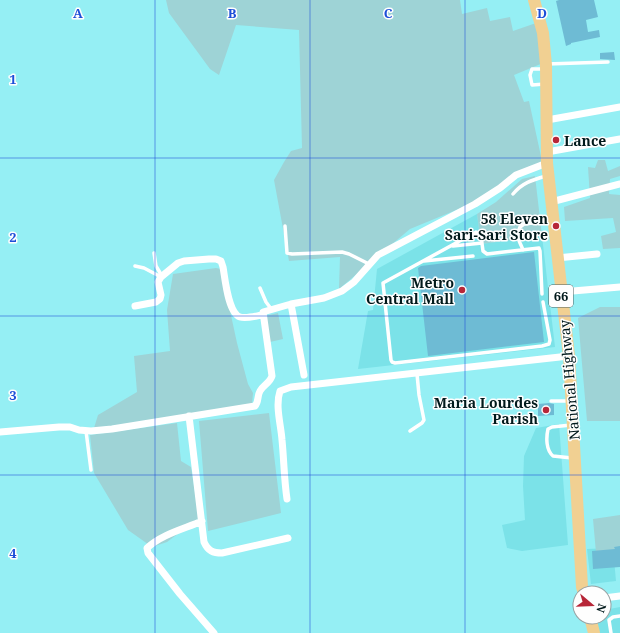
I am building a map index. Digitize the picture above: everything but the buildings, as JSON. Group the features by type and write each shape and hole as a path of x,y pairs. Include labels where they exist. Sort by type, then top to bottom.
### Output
{"main road":[{"name":"National Highway","path":"538,0 546,67 548,163 557,258 558,295 569,356 582,585"}],"street":[{"path":"547,120 620,107"},
{"path":"135,306 156,302 160,299 161,295 158,282 161,276 178,263 184,261 216,259 221,261 223,266 230,302 235,314 239,317 243,318 262,315 263,312 291,304 324,298 342,291 354,282 378,255 475,204 500,188 516,175 620,139"},
{"path":"551,202 620,184"},
{"path":"557,258 597,254"},
{"path":"558,295 620,287"},
{"path":"291,304 304,375"},
{"path":"0,432 64,427 86,431 112,429 189,416 252,408 257,404 260,390 272,376 262,315"},
{"path":"287,499 278,409 278,396 280,391 291,388 569,356"},
{"path":"189,416 204,542 207,548 214,553 222,553 288,538"},
{"path":"202,522 168,535 147,548 148,553 180,594 214,633"}],"lane":[{"path":"546,67 608,62"},
{"path":"513,194 519,187 548,163"},
{"path":"523,250 519,243 518,234 520,227 524,224 554,220"},
{"path":"285,226 287,253 342,252 369,264"},
{"path":"542,294 540,251 538,248 487,254 483,251 481,236 478,232 383,283 392,362 395,363 549,344 550,340 543,302"},
{"path":"451,246 482,243"},
{"path":"154,253 156,266 161,276"},
{"path":"420,262 473,256"},
{"path":"135,266 144,268 161,276"},
{"path":"260,288 266,302 272,310"},
{"path":"410,430 422,423 424,420 416,374"},
{"path":"551,401 572,400"},
{"path":"573,425 552,427 548,429 547,437 549,449 553,456 575,459"},
{"path":"86,431 91,470"},
{"path":"611,633 609,620 613,617 620,616"}],"shaded area":[{"path":"166,0 460,0 462,14 487,8 490,21 510,17 513,31 539,22 543,63 514,75 524,102 529,101 542,161 478,201 410,229 339,289 340,257 289,261 274,180 291,151 302,148 299,30 236,25 219,75 210,69 169,13"},
{"path":"598,160 605,160 608,171 620,166 620,176 610,179 609,194 620,195 620,248 603,249 601,236 616,232 613,218 565,221 564,207 590,198 588,167 595,168"},
{"path":"535,176 542,236 481,244 477,214 496,202 522,179"},
{"name":"Metro Central Mall","path":"477,214 481,244 542,236 555,347 358,369 368,311 373,310 377,269"},
{"path":"216,268 221,269 237,343 248,384 253,393 252,404 135,423 94,428 98,415 137,392 134,356 170,351 167,310 173,274"},
{"path":"600,307 620,307 620,421 587,421 578,318"},
{"path":"278,313 283,339 270,342 265,316"},
{"path":"269,413 281,513 208,531 199,421"},
{"path":"177,423 181,461 191,467 199,518 167,542 152,547 128,530 94,473 90,435"},
{"path":"559,424 568,545 522,551 507,548 502,525 525,520 523,486 524,456 536,428"},
{"path":"620,515 620,551 596,553 593,519"},
{"path":"613,548 616,581 591,584 587,549"},
{"path":"620,607 620,633 596,633 594,625 612,625 612,608"}],"place":[{"name":"Lance","path":"556,140"},
{"name":"58 Eleven Sari-Sari Store","path":"556,226"},
{"name":"Metro Central Mall","path":"462,290"},
{"name":"Maria Lourdes Parish","path":"546,410"}]}
